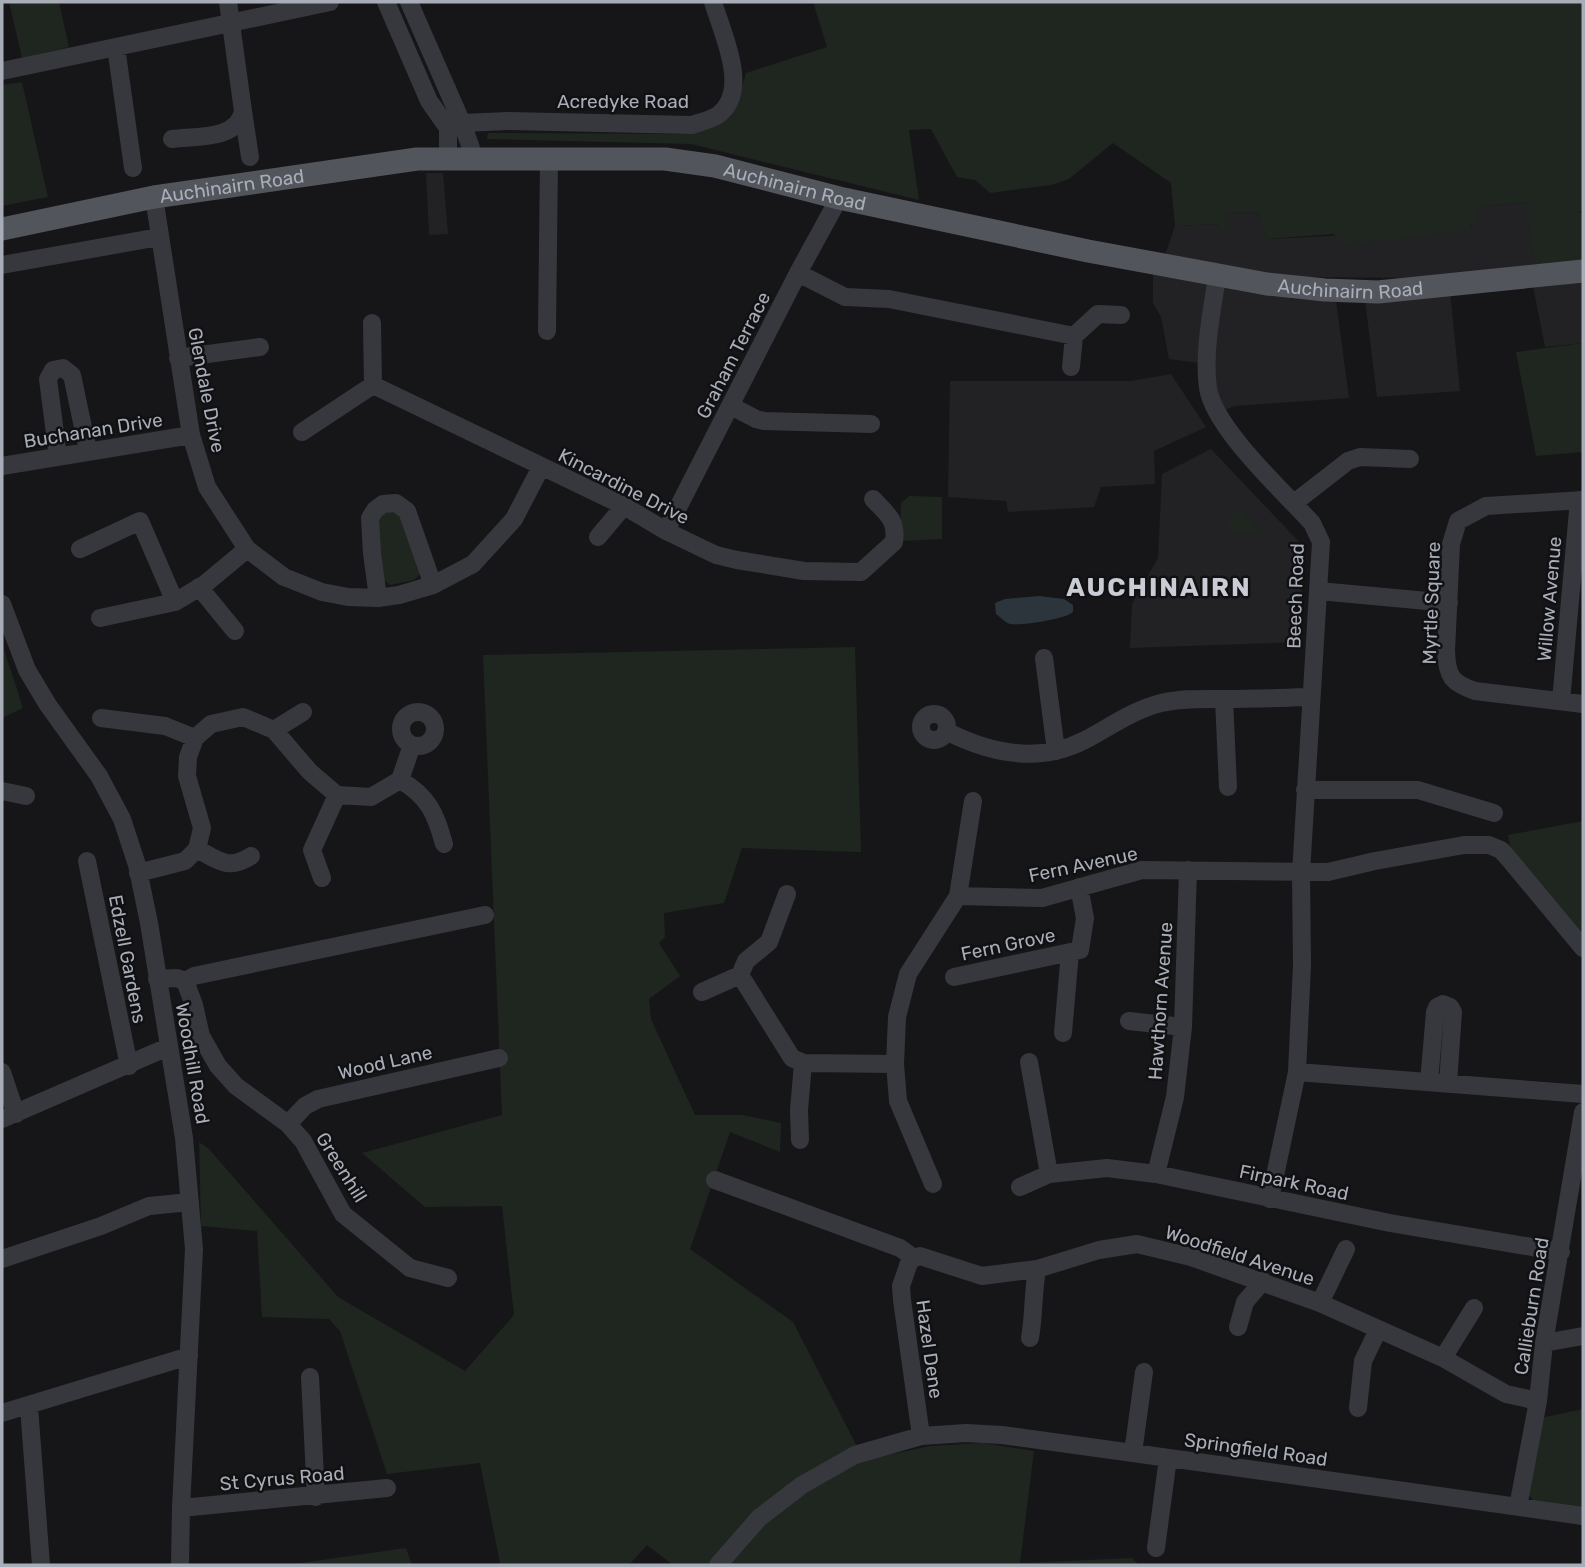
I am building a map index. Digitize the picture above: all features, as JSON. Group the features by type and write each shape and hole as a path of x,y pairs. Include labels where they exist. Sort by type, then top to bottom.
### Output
{"main road":[{"name":"Auchinairn Road","path":"2,229 155,197 417,159 665,159 715,166 839,198 1088,251 1217,276 1325,290 1378,292 1583,271"}],"street":[{"path":"228,2 250,157"},
{"path":"2,71 330,2"},
{"path":"386,2 429,101 455,125 471,148 459,159"},
{"path":"409,2 455,125"},
{"name":"Acredyke Road","path":"455,125 508,121 692,125 718,115 730,98 735,78 713,2"},
{"path":"116,47 133,168"},
{"path":"172,139 227,132 241,119 243,111"},
{"path":"547,331 549,159"},
{"name":"Glendale Drive","path":"155,197 191,435 207,487 247,549 284,577 322,592 348,597 378,598 413,592 433,585 473,564 514,519 541,467"},
{"name":"Graham Terrace","path":"666,531 839,198"},
{"path":"2,265 159,237"},
{"path":"798,273 845,297 888,299 1074,336"},
{"name":"Beech Road","path":"1217,276 1209,338 1208,373 1212,402 1224,426 1311,523 1321,542 1301,873 1302,965 1297,1072 1270,1199"},
{"path":"1071,367 1074,336 1098,314 1122,315"},
{"path":"302,432 373,385 372,323"},
{"path":"178,358 260,347"},
{"path":"58,457 48,380 53,370 63,368 72,375 88,451"},
{"name":"Kincardine Drive","path":"373,385 624,506 666,531 716,555 737,560 804,570 861,572 895,539 894,522 873,499"},
{"path":"731,406 764,421 871,424"},
{"name":"Buchanan Drive","path":"2,466 191,435"},
{"path":"1294,503 1348,461 1360,457 1410,459"},
{"name":"Myrtle Square","path":"1581,500 1486,506 1458,522 1451,544 1446,667 1450,676 1460,686 1475,691 1583,704"},
{"name":"Willow Avenue","path":"1561,701 1581,500"},
{"path":"378,598 370,518 383,504 396,503 407,511 433,585"},
{"path":"598,537 624,506"},
{"path":"80,548 140,521 175,602"},
{"path":"100,618 175,602 199,587 247,549"},
{"path":"199,587 235,631"},
{"path":"1319,591 1449,603"},
{"name":"Woodhill Road","path":"2,604 27,670 48,705 99,776 122,819 138,873 158,979 184,1138 194,1249 180,1565"},
{"path":"1044,659 1056,751"},
{"path":"946,731 985,748 1010,753 1056,751 1083,741 1150,706 1199,698 1311,697"},
{"path":"1224,699 1227,787"},
{"path":"274,730 303,712"},
{"path":"138,873 185,861 197,849 202,828 187,776 188,757 195,738 211,724 243,717 274,730 310,772 338,795 371,797 400,780 412,745"},
{"path":"101,718 165,726 195,738"},
{"path":"400,780 416,789 436,815 444,844"},
{"path":"1305,790 1418,790 1470,814 1494,813"},
{"path":"2,791 26,796"},
{"path":"322,878 312,850 338,795"},
{"path":"933,1184 898,1101 895,1064 897,1017 908,974 958,896 974,801"},
{"path":"1301,873 1328,872 1464,845 1489,845 1501,850 1583,948"},
{"path":"197,849 227,864 238,864 251,856"},
{"name":"Edzell Gardens","path":"87,861 128,1066"},
{"name":"Fern Avenue","path":"958,896 1042,898 1142,870 1301,873"},
{"name":"Hawthorn Avenue","path":"1156,1174 1175,1097 1183,1027 1188,870"},
{"name":"Fern Grove","path":"954,977 1080,950 1085,918 1079,887"},
{"path":"702,992 740,975 746,961 769,942 787,894"},
{"path":"158,979 177,978 185,981 194,976 485,915"},
{"name":"Fern Grove","path":"1063,1033 1070,951"},
{"path":"740,975 792,1058 803,1063 895,1064"},
{"name":"Greenhill","path":"185,981 201,1036 218,1066 236,1086 288,1124 303,1141 343,1214 410,1268 448,1278"},
{"path":"1429,1082 1435,1012 1437,1007 1443,1004 1453,1012 1448,1083"},
{"path":"1129,1021 1183,1027"},
{"path":"2,1072 9,1116 168,1047"},
{"name":"Wood Lane","path":"288,1124 305,1106 318,1100 499,1058"},
{"path":"1029,1062 1049,1174"},
{"path":"800,1140 799,1110 803,1063"},
{"path":"1297,1072 1583,1094"},
{"name":"Callieburn Road","path":"1518,1507 1538,1401 1544,1343 1583,1112"},
{"name":"Firpark Road","path":"1020,1187 1049,1174 1107,1167 1156,1174 1390,1223 1561,1252"},
{"name":"Woodfield Avenue","path":"715,1180 900,1248 910,1263 920,1256 932,1258 982,1276 1037,1269 1099,1250 1137,1244 1191,1257 1320,1303 1443,1358 1506,1394 1538,1401"},
{"path":"2,1259 101,1226 149,1206 190,1202"},
{"path":"1320,1303 1346,1249"},
{"name":"Hazel Dene","path":"910,1263 901,1286 921,1436"},
{"path":"1030,1338 1037,1269"},
{"path":"1238,1327 1245,1302 1263,1281"},
{"path":"1443,1358 1474,1308"},
{"path":"1358,1408 1363,1361 1378,1330"},
{"path":"1544,1343 1583,1336"},
{"path":"2,1413 29,1407 189,1356"},
{"path":"1133,1452 1144,1372"},
{"path":"310,1377 316,1497"},
{"path":"29,1407 41,1565"},
{"name":"Springfield Road","path":"718,1565 759,1518 802,1485 855,1455 921,1436 966,1433 1003,1435 1133,1452 1583,1516"},
{"path":"1156,1548 1168,1458"},
{"name":"St Cyrus Road","path":"181,1508 387,1488"}],"shaded area":[{"path":"9,2 59,2 69,47 22,58"},
{"path":"813,2 1583,2 1583,211 1578,211 1583,213 1583,261 1535,267 1526,202 1477,207 1477,224 1470,225 1470,230 1377,242 1341,243 1334,234 1268,239 1257,212 1224,213 1230,229 1219,228 1218,224 1175,226 1171,183 1113,143 1069,179 1051,185 990,193 975,180 957,177 931,129 909,130 919,200 691,144 487,139 488,133 693,134 706,129 730,113 746,73 827,47"},
{"path":"22,82 48,197 2,206 2,85"},
{"path":"426,173 443,173 448,234 429,235"},
{"path":"1527,202 1535,267 1424,278 1298,277 1291,299 1336,301 1349,398 1234,406 1218,413 1214,365 1169,359 1161,317 1153,303 1153,276 1165,255 1175,226 1218,224 1229,229 1223,213 1257,212 1268,239 1470,229 1476,207"},
{"path":"1583,280 1583,343 1545,347 1533,286"},
{"path":"1450,291 1460,391 1377,397 1365,300"},
{"path":"1583,343 1583,452 1536,456 1516,352"},
{"path":"1171,374 1206,427 1154,451 1155,484 1101,487 1094,507 1008,512 1006,501 948,497 950,381 1131,381"},
{"path":"1211,449 1303,546 1300,642 1130,648 1132,604 1158,558 1162,474"},
{"path":"909,496 942,497 942,539 900,541 901,503"},
{"path":"1239,509 1262,533 1230,532 1230,518"},
{"path":"387,510 399,513 420,574 414,580 390,585 384,580 377,524"},
{"path":"1039,596 1064,599 1073,605 1073,612 1053,619 1016,624 1008,623 996,614 995,603 1005,599"},
{"path":"2,643 23,708 2,718"},
{"path":"855,647 861,852 742,848 724,903 664,913 665,937 659,943 680,976 649,999 651,1019 695,1115 742,1115 781,1123 780,1152 730,1132 690,1249 793,1322 864,1460 930,1446 982,1443 1034,1451 1020,1563 1132,1558 1139,1565 673,1565 647,1545 629,1565 493,1565 500,1563 480,1463 387,1474 340,1331 329,1319 262,1317 257,1231 201,1226 199,1142 208,1148 338,1297 465,1371 514,1315 502,1206 425,1207 362,1153 502,1115 483,655"},
{"path":"1583,821 1583,934 1511,852 1508,835"},
{"path":"1583,1409 1583,1508 1533,1501 1527,1492 1541,1418"},
{"path":"406,1548 412,1565 287,1565"}],"district":[{"name":"AUCHINAIRN","path":"1159,587"}]}
